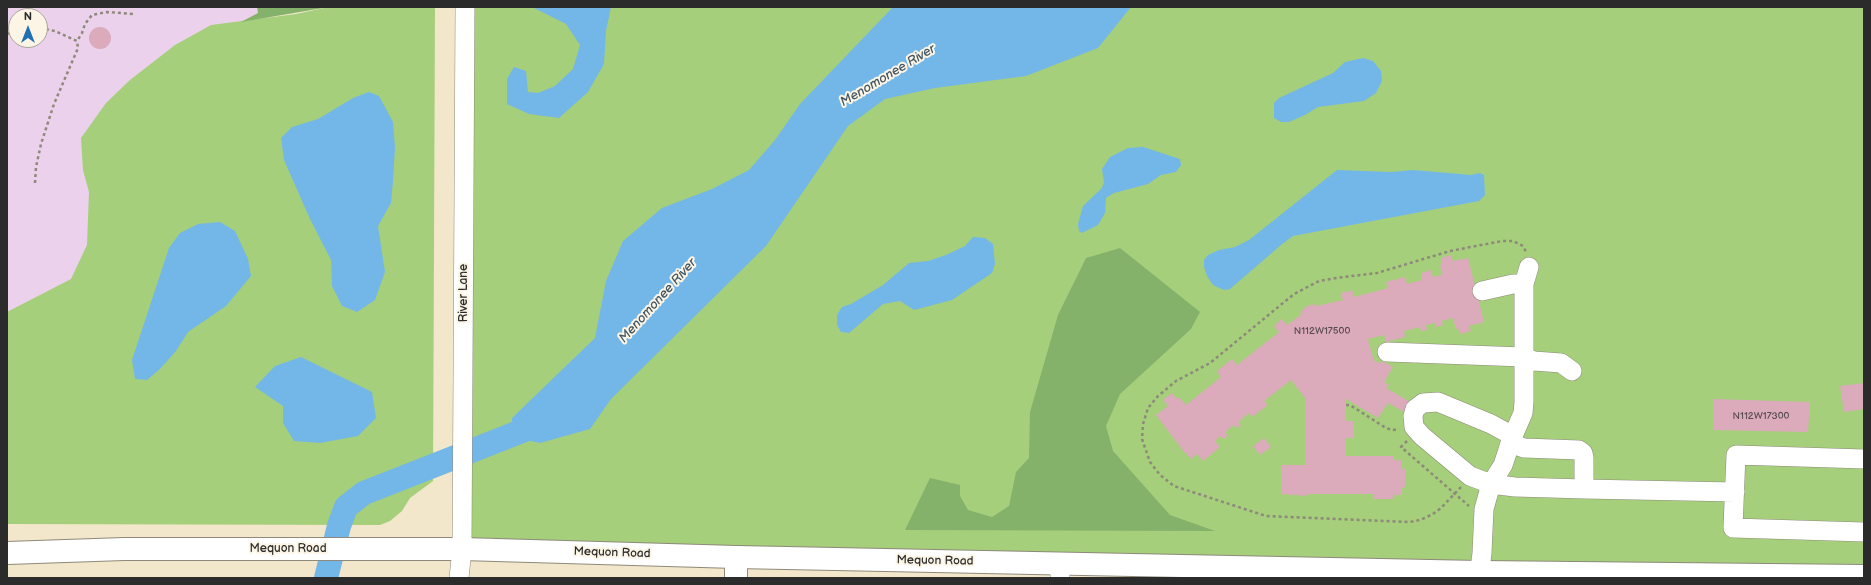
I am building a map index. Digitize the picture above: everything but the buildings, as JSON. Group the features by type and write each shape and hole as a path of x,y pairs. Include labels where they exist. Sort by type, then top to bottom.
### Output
{"main road":[{"name":"Mequon Road","path":"7,553 124,549 462,549 736,557 1060,571 1479,575 1864,576"},
{"path":"736,557 736,578"}],"street":[{"name":"River Lane","path":"459,578 462,549 463,473 465,7"},
{"path":"1482,291 1512,284 1527,275"},
{"path":"1479,575 1482,553 1484,509 1491,484 1503,465 1523,413 1523,356 1527,275"},
{"path":"1387,352 1523,356 1534,361 1561,363 1572,371"},
{"path":"1584,489 1584,458 1583,453 1579,450 1524,448 1491,424 1438,402 1423,403 1415,409 1413,421 1414,427 1422,436 1470,476 1491,484 1515,487 1584,489 1734,492"},
{"path":"1864,459 1736,455 1733,528 1864,532"}],"path":[{"path":"35,182 36,167 41,144 54,104 78,48 77,41 85,24 92,15 107,12 133,14"},
{"path":"48,30 55,31 77,41"},
{"path":"1470,476 1455,494 1433,514 1420,520 1410,522 1266,516 1174,486 1160,475 1150,462 1142,439 1143,424 1148,408 1158,396 1176,381 1210,362 1294,294 1319,281 1377,273 1450,250 1502,241 1513,241 1523,246 1528,254 1527,275"},
{"path":"1346,404 1350,404 1386,428 1393,430 1404,428"},
{"path":"1410,437 1401,447 1470,508"}],"shaded area":[{"path":"7,7 276,7 91,304 7,357"}],"green space":[{"path":"257,7 329,7 241,22 258,13"},
{"path":"329,7 435,7 433,481 410,498 402,511 390,521 380,525 7,524 7,312 71,279 87,245 89,192 83,170 81,138 106,103 130,80 175,45 211,25 296,14"},
{"path":"465,7 1864,7 1864,576 462,549"},
{"path":"1120,248 1200,312 1191,329 1120,394 1106,426 1113,451 1170,515 1215,531 905,530 930,478 960,485 960,496 968,510 992,517 1009,506 1016,472 1029,458 1030,412 1058,315 1086,258"}],"water":[{"path":"532,7 611,7 606,31 604,64 588,92 559,118 529,114 507,104 507,79 514,67 526,71 528,92 538,93 555,86 573,69 580,45 566,24"},
{"path":"893,7 1131,7 1098,48 1026,76 935,88 885,99 848,126 766,246 611,399 590,429 540,443 512,437 512,418 595,338 606,281 623,241 662,208 712,189 749,170 775,140 800,104"},
{"path":"1363,58 1373,61 1381,71 1382,81 1376,93 1364,101 1318,107 1289,122 1281,122 1274,118 1274,103 1279,98 1333,73 1345,62"},
{"path":"369,92 379,96 393,122 395,148 391,203 378,226 385,272 375,300 357,312 342,306 332,286 331,260 310,219 284,160 281,138 292,127 318,119 353,98"},
{"path":"1143,147 1180,159 1181,165 1176,172 1161,175 1148,184 1114,193 1106,198 1105,213 1098,225 1082,233 1079,231 1078,224 1083,206 1102,188 1104,182 1102,169 1110,157 1128,148"},
{"path":"1337,170 1391,172 1413,170 1471,175 1480,173 1484,175 1485,195 1479,201 1293,236 1230,289 1224,290 1213,285 1207,276 1204,267 1204,260 1208,255 1219,250 1235,247 1249,240"},
{"path":"220,222 235,231 248,259 251,276 226,306 188,332 176,351 160,369 147,380 135,379 132,360 169,248 180,233 198,224"},
{"path":"973,237 985,238 993,244 995,264 992,273 952,300 914,310 900,301 883,304 849,333 841,332 837,325 837,315 842,307 851,304 883,285 909,263 928,261 946,255 965,246"},
{"path":"301,357 372,392 376,418 358,436 320,443 294,441 283,423 283,406 255,387 275,366"}],"waterway":[{"name":"Menomonee River","path":"326,578 339,526 346,507 364,493 527,429 539,419"}]}
